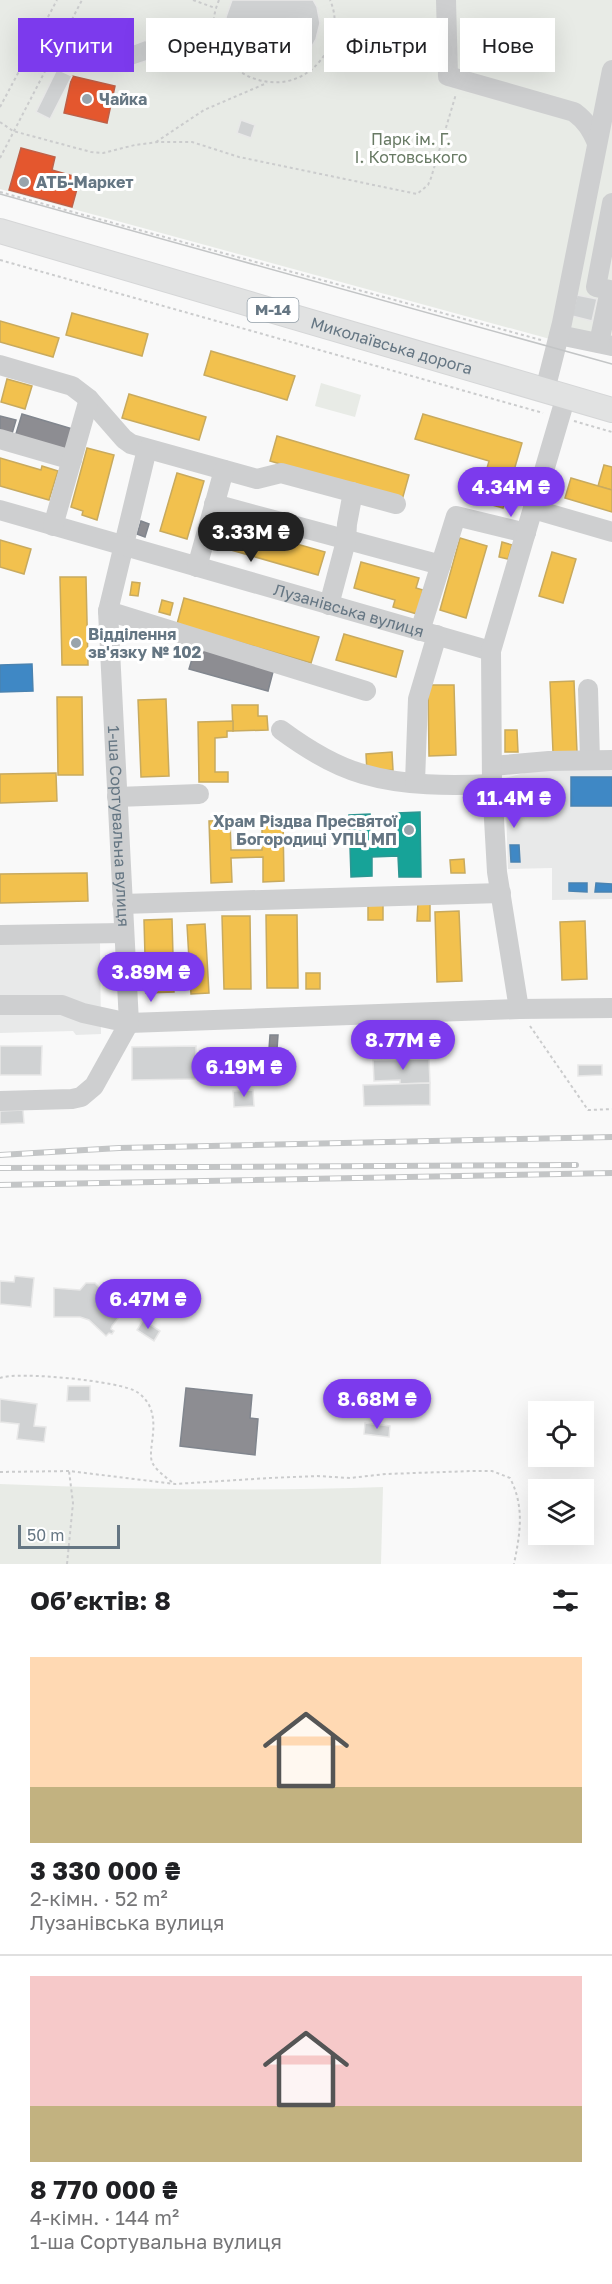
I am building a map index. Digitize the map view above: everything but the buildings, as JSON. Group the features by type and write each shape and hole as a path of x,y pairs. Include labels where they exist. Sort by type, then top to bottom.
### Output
{"main road":[{"name":"Миколаївська дорога","path":"0,231 557,401 612,410"}],"street":[{"path":"446,0 455,78 573,112 584,119 591,128 597,143"},
{"path":"519,1009 497,872 492,775 491,651 533,509 557,401 558,339 612,70"},
{"path":"558,339 606,345 610,290 596,287 612,203"},
{"path":"0,365 63,382 89,399 131,444 257,479 281,473 396,504"},
{"path":"53,526 89,399"},
{"path":"0,439 72,460"},
{"name":"1-ша Сортувальна вулиця","path":"129,1023 108,611 147,448"},
{"path":"196,567 224,470"},
{"path":"329,604 346,541 353,492"},
{"path":"214,504 441,565"},
{"path":"533,509 612,532"},
{"name":"Лузанівська вулиця","path":"0,510 491,651"},
{"path":"415,782 418,699 428,633 441,565 456,516 526,533"},
{"path":"108,611 366,691"},
{"path":"588,689 590,760"},
{"path":"281,730 335,762 361,774 453,786 492,775 590,760 612,760"},
{"path":"117,797 199,794"},
{"path":"122,904 501,893"},
{"path":"0,935 123,933"},
{"path":"0,1005 62,1005 82,1013 129,1023 519,1009 612,1008"},
{"path":"0,1101 72,1100 81,1097 94,1086 129,1023"}],"path":[{"path":"0,107 57,0"},
{"path":"0,158 82,0"},
{"path":"193,0 215,8"},
{"path":"219,0 215,8 214,28 219,48 231,65 248,77 268,83 288,82 307,74 324,56"},
{"path":"330,0 334,18"},
{"path":"0,122 13,130 91,153 104,153 156,142 192,142 239,157 417,194 428,185 431,178 448,118 455,78 434,72"},
{"path":"156,142 204,110 268,83"},
{"path":"0,192 558,339"},
{"path":"0,260 557,401 612,432"},
{"path":"519,1009 588,1110 612,1109"},
{"path":"0,1378 20,1375 113,1383 138,1392 148,1403 155,1419 155,1436 151,1455 153,1464 175,1484"},
{"path":"67,1564 73,1503 69,1471"},
{"path":"0,1472 69,1471 175,1484 317,1476 350,1478 386,1474 492,1471 510,1478 517,1498 521,1529 514,1564"}],"shaded area":[{"path":"555,765 612,765 612,899 552,900 552,868 508,869 505,778"},
{"path":"100,941 101,1034 76,1035 73,1031 0,1033 0,942"}],"green space":[{"name":"Парк ім. Г. І. Котовського","path":"0,0 612,0 612,356 0,189"},
{"path":"321,383 361,395 355,417 315,406"},
{"path":"0,1484 192,1489 383,1487 381,1564 0,1564"}],"tram line":[{"path":"0,194 612,364"}],"railway":[{"path":"0,1155 119,1148 612,1137"},
{"path":"0,1168 576,1165"},
{"path":"0,1185 612,1173"}],"place":[{"name":"Чайка","path":"87,99"},
{"name":"АТБ-Маркет","path":"24,182"},
{"name":"Відділення зв'язку № 102","path":"76,643"},
{"name":"Храм Різдва Пресвятої Богородиці УПЦ МП","path":"409,830"}]}
